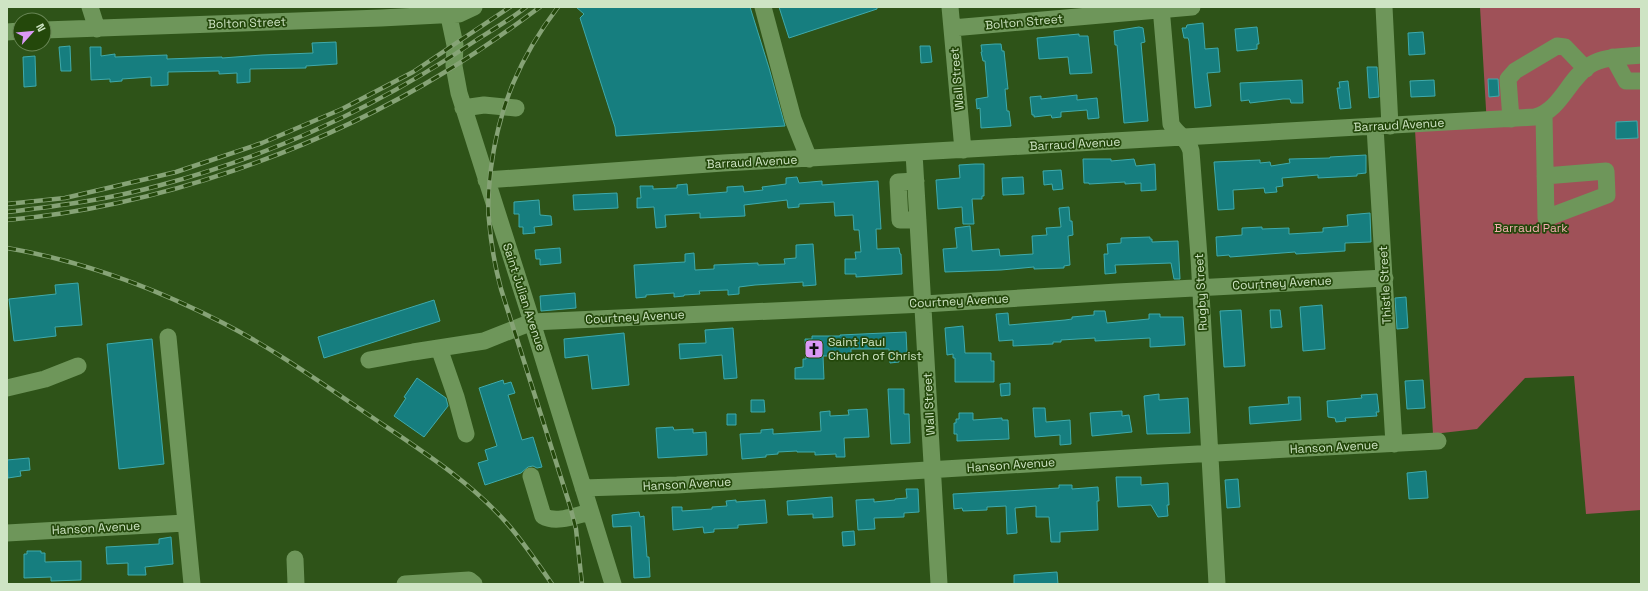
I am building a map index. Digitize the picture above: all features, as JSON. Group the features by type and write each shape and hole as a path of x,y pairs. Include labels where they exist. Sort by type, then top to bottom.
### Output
{"street":[{"path":"90,7 97,29"},
{"name":"Bolton Street","path":"52,30 381,18 448,10 459,14 474,7"},
{"path":"764,7 793,120 809,159"},
{"name":"Wall Street","path":"950,7 963,150"},
{"name":"Bolton Street","path":"952,28 1192,7"},
{"name":"Thistle Street","path":"1384,7 1383,126 1385,278 1394,444"},
{"name":"Rugby Street","path":"1161,9 1171,124 1174,130 1189,144 1191,151 1201,287 1218,584"},
{"name":"Saint Julian Avenue","path":"448,10 455,45 454,66 459,93 613,584"},
{"path":"1511,119 1508,79 1515,71 1557,46 1565,48 1586,68"},
{"path":"1545,176 1544,115 1551,110 1586,68 1600,60 1613,57 1641,56"},
{"path":"1613,57 1626,82 1641,81"},
{"path":"464,108 484,105 516,108"},
{"name":"Barraud Avenue","path":"486,180 809,159 1511,119 1544,115"},
{"name":"Wall Street","path":"914,153 924,304 939,584"},
{"name":"Courtney Avenue","path":"369,360 484,341 532,322 924,304 1201,287 1385,278"},
{"path":"168,337 192,584"},
{"path":"438,348 456,397 466,434"},
{"path":"7,388 44,378 78,366"},
{"name":"Hanson Avenue","path":"583,488 685,484 1438,441"},
{"path":"531,476 543,516 547,519 560,519 590,512"},
{"name":"Hanson Avenue","path":"7,533 185,523"},
{"path":"295,559 296,584"},
{"path":"405,584 469,580 474,584"}],"green space":[{"name":"Barraud Park","path":"1480,7 1641,7 1641,510 1586,514 1574,376 1525,378 1477,429 1433,434 1415,130 1487,126"}],"building":[{"path":"576,7 750,7 785,126 616,136 615,127 580,18 584,14"},
{"path":"779,7 877,7 877,9 789,38"},
{"path":"1203,23 1205,49 1218,48 1220,72 1207,73 1211,106 1195,108 1189,41 1188,38 1184,38 1182,28 1186,28 1187,25"},
{"path":"1139,27 1143,28 1145,42 1141,43 1148,121 1124,123 1117,45 1115,45 1114,31"},
{"path":"1257,27 1259,44 1257,44 1257,49 1237,51 1235,29"},
{"path":"1423,32 1425,54 1409,55 1408,33"},
{"path":"1079,34 1079,36 1088,36 1092,73 1070,74 1068,57 1039,59 1037,38"},
{"path":"336,42 337,64 306,66 306,68 250,69 250,82 237,83 237,73 219,74 219,71 168,72 168,85 151,86 151,77 122,79 122,81 110,82 110,79 91,80 90,47 101,47 101,56 115,54 115,57 167,55 167,59 222,58 313,53 312,43"},
{"path":"1001,44 1002,51 1004,51 1008,89 1005,89 1007,111 1009,111 1011,126 981,128 980,108 977,109 976,99 988,97 985,61 983,61 981,45"},
{"path":"70,46 71,71 61,71 59,47"},
{"path":"920,46 930,46 932,62 921,63"},
{"path":"35,56 36,86 24,87 23,57"},
{"path":"1367,67 1377,67 1379,97 1369,98"},
{"path":"1488,79 1498,79 1499,96 1489,97"},
{"path":"1302,80 1303,103 1291,103 1290,99 1250,103 1249,100 1241,101 1240,83"},
{"path":"1434,80 1435,96 1411,97 1410,81"},
{"path":"1348,81 1351,108 1340,109 1337,88 1340,88 1339,82"},
{"path":"1077,95 1077,100 1097,98 1099,118 1088,119 1087,110 1061,112 1061,117 1052,118 1051,115 1034,117 1034,115 1032,115 1030,97 1041,96 1041,99"},
{"path":"1637,121 1638,138 1616,139 1616,122"},
{"path":"1366,155 1366,173 1357,174 1357,176 1318,178 1318,175 1282,178 1283,186 1276,187 1277,192 1265,193 1264,188 1233,190 1234,209 1218,210 1214,162 1260,160 1260,163 1270,162 1271,166 1290,163 1289,159"},
{"path":"1083,159 1111,159 1111,161 1134,159 1136,166 1155,164 1156,190 1141,191 1141,183 1084,183"},
{"path":"984,164 984,196 982,196 982,199 972,199 974,224 963,224 962,207 938,209 936,180 960,178 959,165"},
{"path":"1061,170 1063,189 1053,190 1052,184 1044,185 1043,171"},
{"path":"797,177 799,183 822,181 822,185 878,181 881,229 876,229 877,249 899,248 901,254 902,274 856,277 856,274 845,274 845,259 856,259 855,252 861,252 859,230 854,230 853,215 835,216 834,202 799,204 799,207 788,208 787,200 744,205 745,216 700,218 700,213 665,215 666,227 656,228 654,207 637,208 637,198 641,198 640,186 653,186 653,189 677,188 677,185 687,184 688,195 727,192 727,187 743,186 744,192 763,190 762,187 786,184 786,178"},
{"path":"1023,177 1024,194 1003,195 1002,178"},
{"path":"617,193 618,208 574,210 573,195"},
{"path":"539,200 540,215 551,216 552,225 534,227 535,233 523,234 523,227 519,227 519,214 514,214 514,202"},
{"path":"1069,207 1073,235 1068,236 1070,265 1064,266 1064,268 1034,269 1034,267 945,272 943,249 957,248 955,228 970,226 972,251 999,249 1000,256 1033,254 1032,236 1047,235 1046,228 1061,227 1059,208"},
{"path":"1370,213 1371,242 1345,243 1345,251 1296,254 1295,252 1230,257 1229,255 1217,256 1216,237 1242,235 1242,228 1289,228 1289,234 1323,232 1323,228 1348,226 1347,215"},
{"path":"1150,237 1152,242 1178,241 1180,279 1174,279 1171,263 1115,265 1116,273 1105,274 1104,254 1108,254 1107,244 1121,243 1121,238"},
{"path":"813,244 816,285 803,286 803,282 755,285 739,287 739,294 728,295 728,290 699,291 700,294 684,296 674,297 674,293 646,295 646,297 636,298 634,265 685,262 685,254 694,253 695,270 714,269 714,265 758,263 758,265 785,264 784,259 796,258 796,245"},
{"path":"560,248 561,263 540,265 540,259 536,259 535,250"},
{"path":"78,283 82,325 55,327 56,336 14,341 9,299 56,294 55,285"},
{"path":"575,293 576,308 541,311 540,296"},
{"path":"1406,297 1408,328 1397,329 1395,298"},
{"path":"434,300 440,321 324,358 318,337"},
{"path":"1322,305 1325,349 1303,351 1300,307"},
{"path":"1241,310 1245,366 1224,367 1220,311"},
{"path":"1270,310 1280,310 1282,327 1271,328"},
{"path":"1094,311 1105,311 1107,323 1149,319 1149,314 1160,314 1160,317 1183,317 1185,345 1150,347 1150,338 1095,341 1095,338 1061,340 1061,342 1053,342 1053,344 1013,346 1013,340 999,341 996,314 1008,313 1009,325 1072,319 1072,317 1094,315"},
{"path":"963,326 965,353 991,353 991,361 994,361 994,382 955,382 955,358 953,358 953,354 947,355 945,328"},
{"path":"733,328 737,378 724,379 722,355 680,359 679,344 706,343 705,330"},
{"path":"906,332 907,353 898,354 899,362 890,363 889,349 851,349 851,356 823,356 824,379 795,379 795,368 803,367 803,359 806,359 805,339 812,339 812,336"},
{"path":"624,333 629,385 592,389 588,355 565,358 564,339"},
{"path":"152,339 164,464 119,469 107,344"},
{"path":"417,378 446,398 448,406 424,437 394,416 406,398 404,397"},
{"path":"503,380 504,384 511,382 515,393 508,395 522,440 533,437 542,467 528,467 521,473 485,485 478,463 488,460 485,450 497,446 479,388"},
{"path":"1423,380 1425,408 1407,409 1405,381"},
{"path":"1010,383 1010,395 1001,396 1000,384"},
{"path":"888,389 904,389 904,414 909,414 910,443 891,444"},
{"path":"1159,394 1159,400 1188,398 1190,433 1147,434 1144,396"},
{"path":"1377,394 1379,412 1376,412 1377,416 1345,418 1346,421 1336,422 1335,418 1328,417 1327,401 1362,398 1361,395"},
{"path":"1288,397 1300,397 1301,420 1250,424 1249,407 1289,404"},
{"path":"751,400 764,400 765,412 751,412"},
{"path":"1033,408 1045,408 1046,422 1070,420 1071,444 1060,445 1060,435 1035,437"},
{"path":"867,409 869,437 844,438 845,457 836,457 836,454 815,455 815,452 797,451 778,452 778,454 766,455 766,457 742,459 740,434 761,433 761,430 773,429 773,434 821,431 820,412 830,411 830,416 849,415 848,410"},
{"path":"1122,411 1122,416 1129,415 1132,432 1092,436 1090,413"},
{"path":"959,413 973,413 973,420 1002,418 1002,420 1008,420 1009,439 957,441 957,434 954,434 954,423 956,423 956,419 959,419"},
{"path":"727,414 736,414 736,425 727,425"},
{"path":"673,427 674,430 693,429 693,433 706,432 707,455 658,458 656,428"},
{"path":"29,458 30,470 20,471 21,476 8,478 7,460"},
{"path":"1426,471 1428,498 1409,499 1407,473"},
{"path":"1116,477 1141,477 1141,485 1168,483 1168,516 1158,517 1151,505 1118,507"},
{"path":"1238,479 1240,507 1227,508 1225,480"},
{"path":"1059,485 1072,485 1072,489 1098,487 1098,530 1060,532 1060,542 1051,542 1049,517 1036,517 1036,506 1015,508 1017,533 1007,534 1006,506 987,507 987,510 963,511 962,508 954,509 953,494 1059,488"},
{"path":"906,489 918,489 919,512 904,513 904,517 874,518 875,529 858,530 856,500 874,499 874,502 907,498"},
{"path":"832,497 833,517 813,518 813,514 788,515 787,501"},
{"path":"736,500 736,502 765,500 767,523 738,525 738,528 714,529 714,532 704,533 703,527 673,530 672,507 682,507 682,511 712,509 712,507 727,506 726,501"},
{"path":"639,512 640,517 644,516 650,577 634,578 631,526 613,527 612,515"},
{"path":"854,531 855,545 843,546 842,532"},
{"path":"171,537 173,564 145,567 146,575 128,575 128,563 107,564 106,547 159,544 159,539"},
{"path":"27,551 41,551 41,553 45,553 45,562 81,561 81,580 51,581 51,577 24,578 24,554 27,554"},
{"path":"1057,572 1058,584 1014,584 1014,575"}],"railway":[{"path":"7,204 65,198 176,172 262,143 342,109 413,72 510,7"},
{"path":"7,212 85,202 142,190 203,173 286,143 365,106 404,85 441,63 526,7"},
{"path":"7,220 63,213 120,202 178,188 290,150 344,126 396,100 445,72 540,7"},
{"path":"558,7 522,64 506,103 495,145 491,168 488,194 488,214 501,289 576,529 582,584"},
{"path":"7,248 63,260 145,287 197,310 275,352 418,448 477,493 511,528 552,584"}],"place":[{"name":"Saint Paul Church of Christ","path":"814,349"}]}
